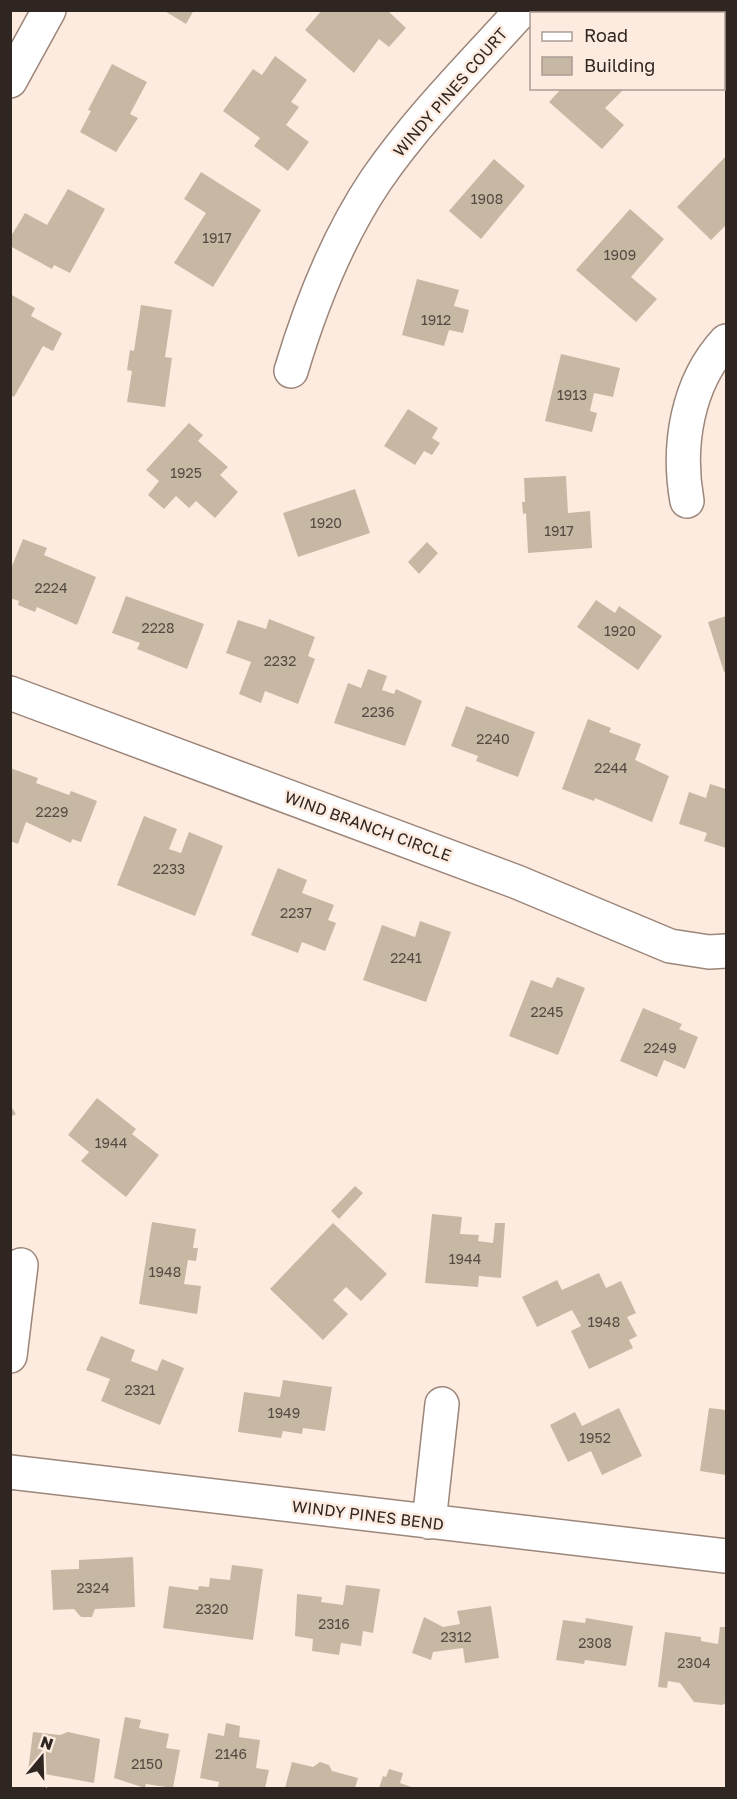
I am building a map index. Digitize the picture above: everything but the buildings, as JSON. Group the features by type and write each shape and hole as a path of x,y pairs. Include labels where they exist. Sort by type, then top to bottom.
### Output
{"street":[{"path":"10,81 49,10"},
{"name":"WINDY PINES COURT","path":"291,371 309,312 341,239 376,181 416,127 522,10"},
{"path":"687,501 682,452 688,416 699,381 726,341"},
{"name":"WIND BRANCH CIRCLE","path":"10,693 516,882 670,946 709,952 726,951"},
{"path":"10,1356 21,1265"},
{"path":"429,1522 442,1404"},
{"name":"WINDY PINES BEND","path":"10,1472 726,1556"}]}
